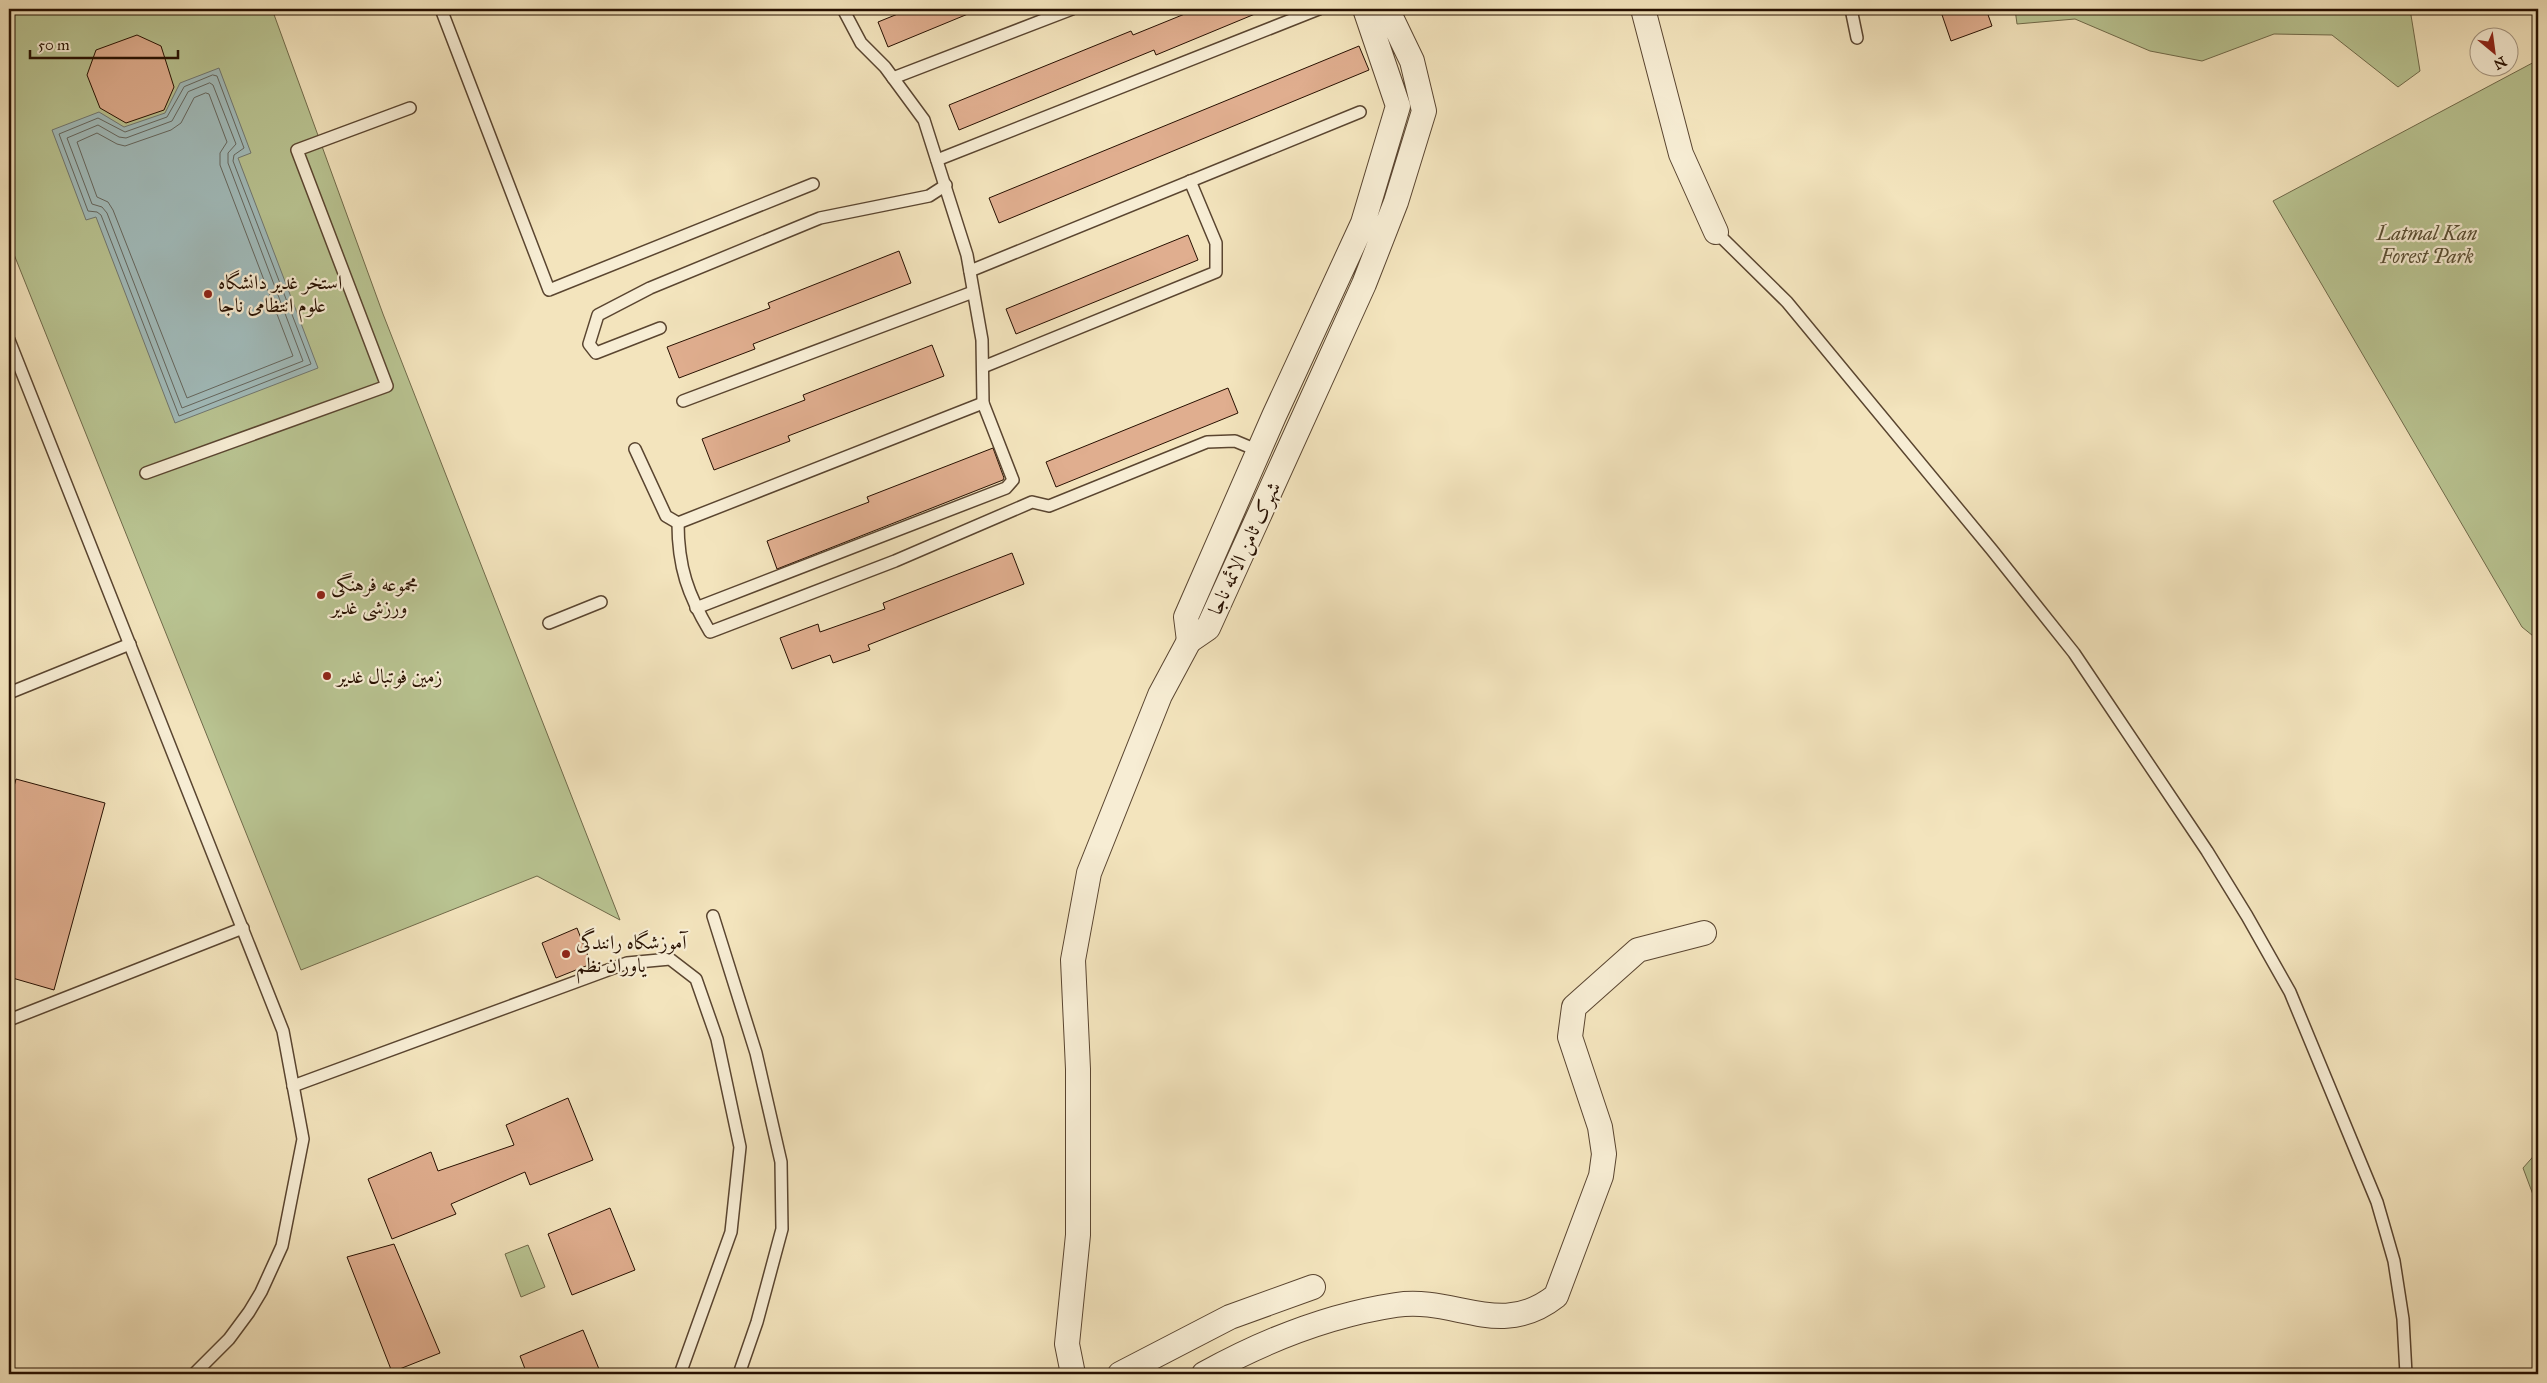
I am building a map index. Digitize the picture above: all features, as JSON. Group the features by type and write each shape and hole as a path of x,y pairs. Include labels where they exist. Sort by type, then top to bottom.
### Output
{"street":[{"path":"1643,9 1681,154 1716,232"},
{"name":"شهرک ثامن الائمه ناجا","path":"1376,11 1412,61 1424,112 1390,217 1364,284 1208,628 1188,641 1186,617 1258,450 1363,224 1368,208 1398,106 1376,11"},
{"path":"1368,208 1390,217"},
{"path":"1258,450 1284,461"},
{"path":"1072,1374 1067,1344 1078,1235 1078,1069 1073,960 1089,873 1160,696 1188,641"},
{"path":"1204,1374 1301,1330 1351,1314 1397,1304 1442,1306 1475,1314 1509,1316 1540,1308 1556,1296 1601,1176 1604,1154 1600,1128 1570,1037 1574,1007 1638,950 1704,933"},
{"path":"1120,1374 1230,1317 1313,1287"}],"lane":[{"path":"441,9 549,290 813,184"},
{"path":"696,608 1006,488 1012,480 983,403 982,340 970,271 946,185 924,120 893,78 861,43 842,9"},
{"path":"893,78 1072,9"},
{"path":"937,160 1319,9"},
{"path":"1850,9 1857,38"},
{"path":"146,473 386,386 297,150 410,108"},
{"path":"970,271 1360,112"},
{"path":"983,368 1216,272 1216,243 1190,181"},
{"path":"660,328 596,353 589,344 598,315 650,288 820,218 929,196 946,185"},
{"path":"1716,232 1787,302 1992,550 2074,653 2207,851 2247,916 2290,992 2377,1202 2394,1262 2403,1319 2406,1374"},
{"path":"683,401 973,292"},
{"path":"9,340 283,1031 303,1139 282,1246 261,1292 229,1339 194,1374"},
{"path":"678,523 983,403"},
{"path":"678,523 678,552 686,585 696,608 710,632 895,561 1032,502 1049,506 1207,442 1235,441 1258,450"},
{"path":"635,449 666,516 678,523"},
{"path":"548,623 601,602"},
{"path":"9,693 130,644"},
{"path":"713,916 756,1053 781,1162 782,1229 757,1322 738,1374"},
{"path":"9,1020 243,928"},
{"path":"293,1086 627,963 670,959 696,979 716,1039 740,1147 730,1232 680,1374"}],"green space":[{"name":"مجموعه فرهنگی ورزشی غدیر","path":"9,9 272,9 383,314 620,920 537,876 301,970 9,242"},
{"path":"2015,9 2410,9 2420,71 2398,87 2332,35 2274,34 2202,61 2150,51 2075,19 2017,24"},
{"name":"Latmal Kan Forest Park","path":"2538,60 2538,640 2522,627 2273,201 2504,78 2520,78 2520,70"},
{"path":"2538,1151 2538,1208 2523,1168"},
{"path":"528,1245 545,1287 521,1297 505,1254"}],"water":[{"name":"استخر غدیر دانشگاه علوم انتظامی ناجا","path":"219,68 251,153 238,158 318,368 175,423 96,217 86,220 52,130 99,112 124,127 165,113 180,83"}],"building":[{"path":"910,9 980,9 888,47 878,22"},
{"path":"1197,9 1267,9 1156,55 1154,50 959,130 949,105 1131,31 1133,35"},
{"path":"1940,9 1986,9 1992,26 1951,41"},
{"path":"137,35 161,46 174,87 164,110 126,123 100,108 87,75 96,50"},
{"path":"1359,46 1369,70 999,223 989,198"},
{"path":"1188,235 1198,260 1016,334 1006,309"},
{"path":"899,251 911,283 753,344 755,349 679,378 667,347 770,308 768,303"},
{"path":"932,345 944,376 788,436 790,441 714,470 702,439 805,400 803,395"},
{"path":"1228,388 1238,413 1056,487 1046,462"},
{"path":"993,448 1004,478 1003,480 777,569 767,541 869,502 867,497"},
{"path":"1012,553 1024,584 868,645 870,650 833,663 830,655 792,669 780,638 818,624 820,632 885,609 883,603"},
{"path":"16,779 105,803 54,990 9,977 9,805"},
{"name":"آموزشگاه رانندگی یاوران نظم","path":"577,928 591,964 556,978 542,943"},
{"path":"568,1098 593,1160 530,1185 525,1172 451,1204 456,1214 392,1239 368,1179 431,1152 438,1171 514,1145 506,1125"},
{"path":"610,1208 635,1270 572,1295 548,1234"},
{"path":"394,1244 440,1353 392,1372 347,1257"},
{"path":"583,1330 601,1374 527,1374 520,1356"}],"place":[{"name":"استخر غدیر دانشگاه علوم انتظامی ناجا","path":"208,294"},
{"name":"مجموعه فرهنگی ورزشی غدیر","path":"321,595"},
{"name":"زمین فوتبال غدیر","path":"327,676"},
{"name":"آموزشگاه رانندگی یاوران نظم","path":"566,954"}]}
